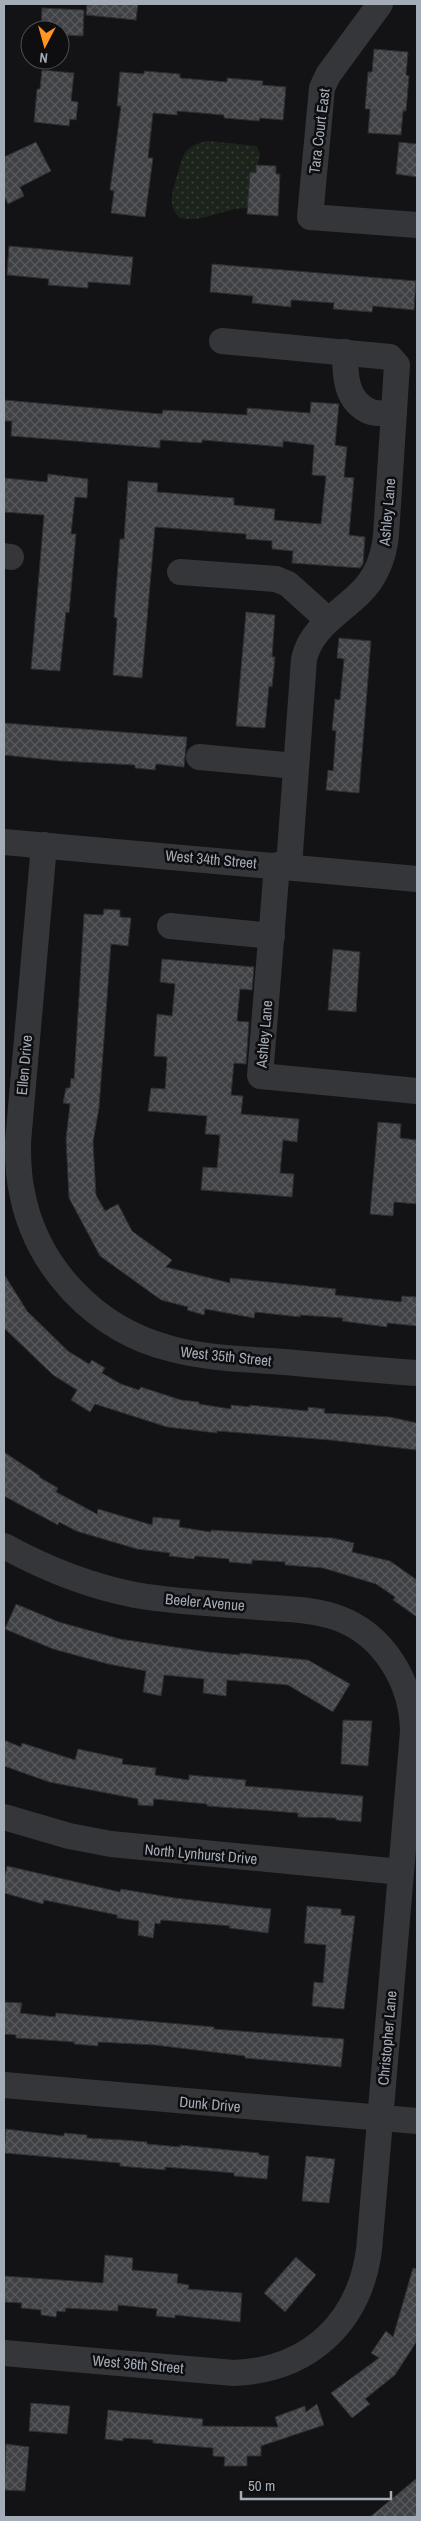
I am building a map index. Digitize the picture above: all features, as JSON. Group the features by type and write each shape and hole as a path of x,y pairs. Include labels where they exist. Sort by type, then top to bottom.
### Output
{"street":[{"name":"Tara Court East","path":"380,4 328,75 322,88 310,216 417,224"},
{"name":"Ashley Lane","path":"222,341 390,357 397,365 386,535 382,556 377,570 365,588 328,620 311,640 304,659 296,766 272,936 260,1076 417,1091"},
{"path":"345,352 345,381 354,399 371,412 394,413"},
{"path":"180,572 276,579 288,584 328,620"},
{"path":"199,758 296,766"},
{"name":"West 34th Street","path":"4,842 417,879"},
{"name":"Ellen Drive","path":"44,845 12,1103 18,1142 21,1189 37,1239 59,1276"},
{"path":"170,926 272,936"},
{"name":"West 35th Street","path":"59,1276 91,1309 106,1321 146,1340 174,1350 211,1356 417,1373"},
{"name":"Beeler Avenue","path":"4,1546 66,1576 132,1594 190,1602 303,1610 335,1617 351,1624 372,1639 385,1651 395,1666"},
{"name":"Christopher Lane","path":"272,2368 299,2357 316,2347 337,2327 359,2291 369,2250 413,1720 407,1692 395,1666"},
{"name":"North Lynhurst Drive","path":"4,1817 69,1836 110,1844 401,1872"},
{"name":"Dunk Drive","path":"4,2085 417,2121"},
{"name":"West 36th Street","path":"4,2353 234,2373 272,2368"}],"shaded area":[{"path":"208,141 256,146 260,154 256,173 250,172 248,208 230,210 197,219 180,218 173,209 172,200 182,159 193,146"}],"building":[{"path":"87,4 138,4 136,20 86,15"},
{"path":"42,8 84,10 83,36 70,35 70,20 41,20"},
{"path":"374,49 408,52 406,75 409,76 406,111 403,111 401,135 368,133 370,109 365,109 368,72 372,72"},
{"path":"42,70 74,73 71,101 78,102 76,120 70,119 69,126 34,122 37,89 40,89"},
{"path":"144,71 180,74 180,78 227,82 227,78 263,81 262,85 286,87 283,120 260,118 259,121 224,118 224,115 177,111 177,115 153,113 148,158 153,158 145,217 111,213 114,191 110,190 121,106 117,106 120,72 144,74"},
{"path":"36,142 51,171 20,187 24,196 8,204 4,196 4,157"},
{"path":"399,142 417,144 417,177 396,174"},
{"path":"256,165 276,166 276,174 280,174 278,216 247,214 250,172 256,173"},
{"path":"9,246 133,257 130,285 88,282 88,288 48,285 49,279 7,275"},
{"path":"212,264 416,281 414,310 373,306 372,312 333,309 334,303 291,300 291,307 252,303 253,296 210,292"},
{"path":"4,400 162,414 163,410 247,415 247,408 310,413 311,402 339,404 335,445 347,447 344,477 354,478 349,535 365,537 363,564 360,568 292,563 293,551 272,549 272,541 246,539 246,534 155,527 142,678 113,675 117,618 114,617 120,539 124,539 128,481 158,483 157,492 234,498 234,505 275,509 274,520 321,524 326,476 312,475 314,445 283,441 283,447 202,440 202,443 160,440 160,448 11,436 12,421 4,421"},
{"path":"48,474 88,479 87,498 75,497 71,534 76,534 69,613 66,612 60,671 31,669 44,515 4,512 4,478 47,482"},
{"path":"246,612 275,615 272,657 275,657 272,687 269,686 265,728 236,726"},
{"path":"339,638 371,641 359,793 326,790 328,770 333,771 336,731 332,730 335,699 340,700 344,659 337,658"},
{"path":"4,723 187,737 184,767 156,764 155,770 135,768 135,765 60,761 4,755"},
{"path":"104,909 120,910 120,917 131,918 128,946 111,944 99,1108 93,1142 96,1195 105,1211 118,1204 132,1231 172,1260 166,1267 230,1283 230,1278 336,1289 335,1295 401,1302 402,1296 417,1297 417,1326 387,1323 387,1327 342,1321 343,1318 300,1315 300,1317 255,1312 254,1318 205,1309 204,1315 187,1310 188,1307 161,1300 100,1256 69,1198 66,1139 70,1104 63,1103 66,1088 70,1088 71,1078 74,1079 84,914 103,915"},
{"path":"333,949 360,952 356,1012 328,1010"},
{"path":"162,959 254,967 252,990 240,989 237,1021 249,1022 246,1064 234,1063 231,1095 243,1096 241,1114 299,1119 297,1142 283,1140 280,1173 294,1174 292,1197 201,1190 203,1167 217,1168 220,1135 205,1134 207,1116 148,1111 151,1088 165,1089 167,1057 154,1056 157,1014 172,1016 175,984 160,982"},
{"path":"378,1122 401,1124 400,1138 417,1140 417,1204 394,1202 393,1216 370,1214"},
{"path":"4,1274 27,1311 68,1351 89,1364 92,1360 105,1368 102,1373 121,1384 139,1390 141,1387 181,1400 231,1409 231,1405 250,1407 250,1405 308,1411 308,1407 325,1409 324,1413 390,1417 417,1423 417,1450 330,1440 217,1431 217,1433 167,1427 95,1404 90,1412 71,1400 77,1390 53,1375 4,1328"},
{"path":"4,1452 58,1488 56,1492 97,1514 98,1509 152,1525 153,1517 180,1520 179,1527 211,1532 211,1530 333,1538 354,1543 352,1552 390,1561 417,1580 417,1617 393,1600 395,1597 376,1584 323,1568 285,1565 285,1562 252,1560 252,1564 229,1562 229,1559 195,1556 194,1559 169,1556 170,1553 137,1549 76,1531 59,1522 58,1525 4,1496"},
{"path":"16,1604 59,1622 120,1639 208,1652 240,1655 240,1653 308,1660 350,1684 333,1712 288,1685 227,1680 226,1696 203,1693 204,1679 164,1675 161,1696 143,1692 146,1671 108,1664 53,1649 5,1629"},
{"path":"343,1720 372,1721 368,1766 341,1764"},
{"path":"4,1740 21,1747 22,1743 75,1760 78,1749 123,1759 122,1764 156,1768 155,1775 189,1780 189,1775 246,1780 245,1786 363,1796 361,1822 336,1820 336,1818 298,1817 298,1813 207,1806 207,1804 154,1799 153,1806 138,1805 138,1799 49,1782 4,1766"},
{"path":"7,1866 120,1892 121,1889 175,1898 271,1909 268,1933 229,1928 230,1926 161,1920 160,1924 155,1923 153,1938 138,1935 139,1921 117,1918 117,1915 44,1900 43,1904 4,1893 4,1879"},
{"path":"307,1906 341,1909 341,1915 355,1916 344,2009 312,2006 314,1982 323,1983 326,1945 304,1943"},
{"path":"4,2002 22,2003 20,2013 55,2017 56,2013 214,2027 214,2029 344,2039 341,2067 245,2058 245,2056 155,2045 98,2042 98,2046 74,2044 74,2042 16,2038 16,2035 4,2034"},
{"path":"6,2129 64,2136 64,2133 87,2135 87,2138 259,2153 259,2155 269,2156 267,2179 234,2176 234,2173 165,2167 165,2170 120,2166 120,2163 4,2153"},
{"path":"306,2156 335,2159 329,2203 302,2201"},
{"path":"105,2255 133,2258 132,2270 178,2274 177,2283 189,2285 188,2289 242,2293 240,2322 175,2315 175,2318 156,2316 157,2309 118,2305 118,2311 66,2308 65,2312 57,2311 56,2317 41,2315 41,2310 21,2308 22,2303 4,2302 4,2276 103,2283"},
{"path":"296,2257 316,2275 285,2312 264,2293"},
{"path":"413,2268 417,2269 417,2341 395,2375 365,2399 370,2404 352,2418 331,2393 379,2358 371,2353 386,2331 393,2337"},
{"path":"31,2403 70,2406 67,2434 29,2431"},
{"path":"317,2404 324,2425 261,2446 261,2456 247,2456 247,2466 224,2466 225,2457 213,2456 213,2448 153,2443 153,2440 123,2438 123,2441 105,2439 108,2410 203,2419 202,2426 278,2427 275,2417 305,2406 306,2412"},
{"path":"6,2444 29,2447 25,2491 4,2490"},
{"path":"417,2478 417,2517 370,2517"}]}
